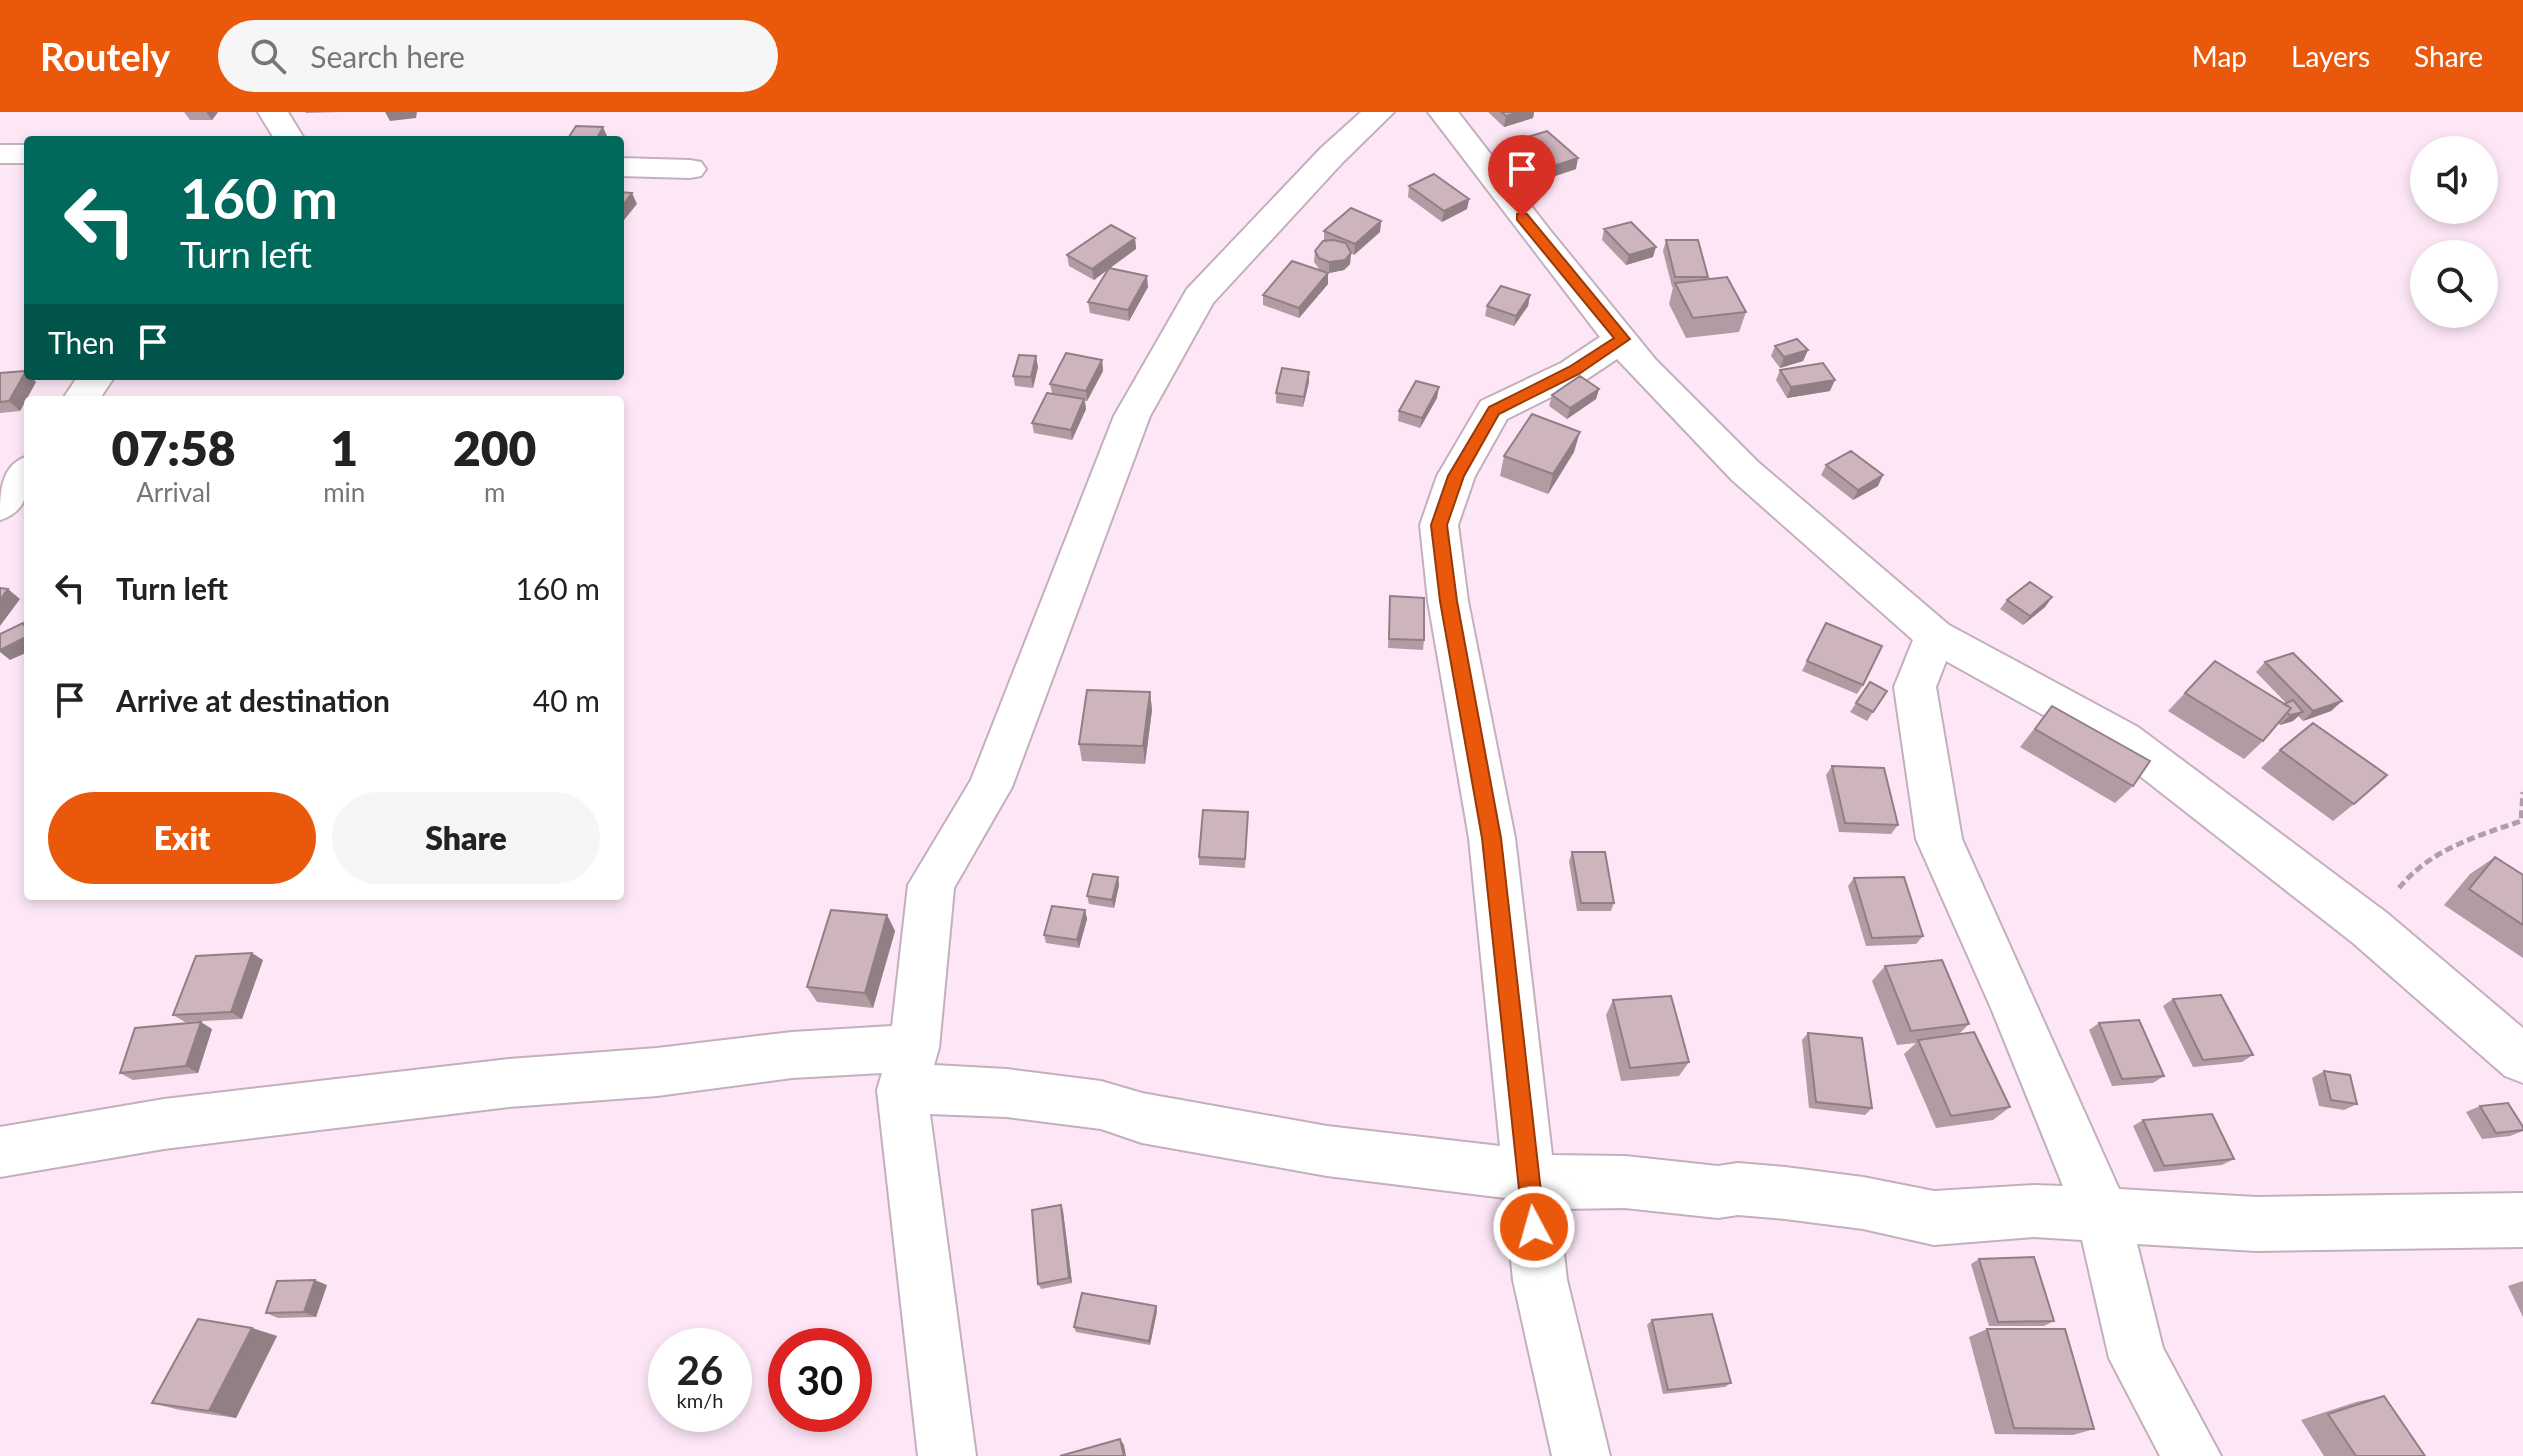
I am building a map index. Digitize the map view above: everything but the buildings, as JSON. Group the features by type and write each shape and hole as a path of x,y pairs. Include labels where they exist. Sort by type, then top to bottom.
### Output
{"street":[{"path":"273,112 288,136"},
{"path":"947,1456 908,1069 931,885 990,787 1132,416 1199,297 1332,155 1379,112"},
{"path":"1443,112 1537,236 1644,368 1745,471 1935,636 2123,739 2354,915 2523,1059"},
{"path":"0,154 24,154"},
{"path":"624,167 690,169"},
{"path":"1581,1456 1540,1280 1492,838 1448,601 1439,525 1456,476 1494,410 1574,371 1622,339"},
{"path":"0,506 24,474"},
{"path":"1935,636 1915,687 1939,839 2015,1008 2061,1124 2103,1214 2137,1358 2192,1456"},
{"path":"0,1152 164,1124 509,1083 657,1072 792,1055 908,1069 948,1089 1101,1105 1142,1118 1327,1151 1528,1175 1561,1183 1625,1182 1718,1192 1738,1189 1785,1193 1863,1203 1934,1218 2034,1211 2256,1224 2523,1220"}],"path":[{"path":"2354,915 2389,896 2405,883 2416,867 2464,841 2521,821 2523,792"}],"route":[{"path":"1522,217 1622,339 1574,371 1494,410 1456,476 1439,525 1448,601 1492,838 1534,1227"}]}
